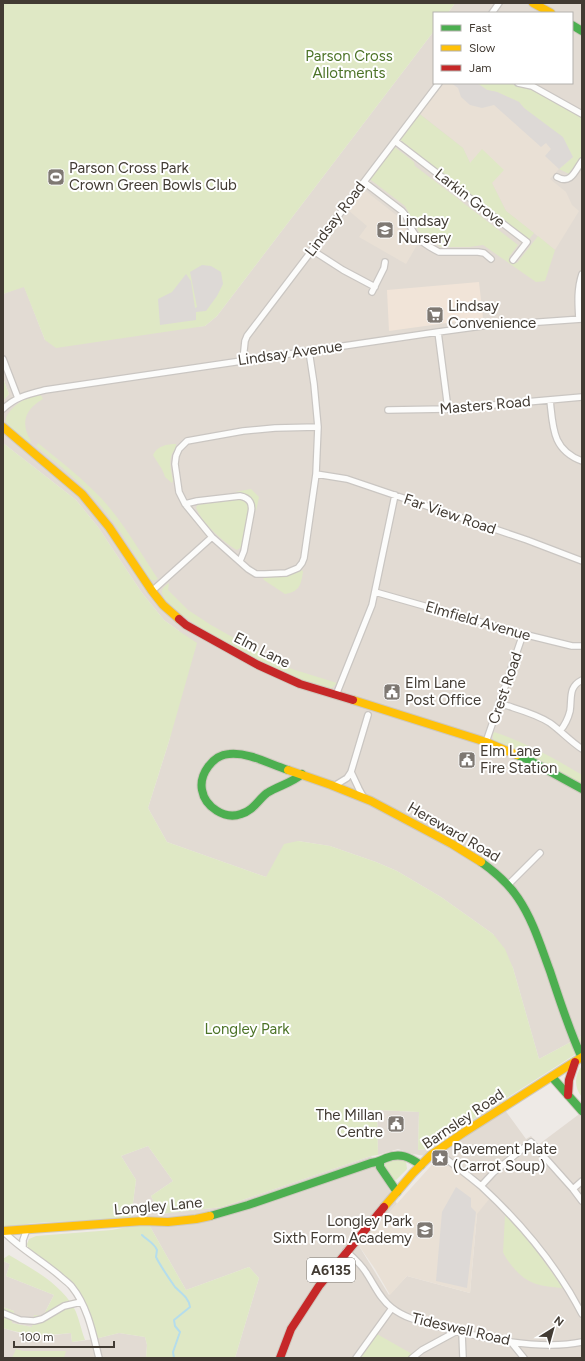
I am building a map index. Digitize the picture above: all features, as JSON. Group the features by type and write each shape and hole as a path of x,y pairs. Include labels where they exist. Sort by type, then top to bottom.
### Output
{"street":[{"path":"493,12 499,3"},
{"path":"533,3 549,12"},
{"path":"573,26 582,31"},
{"name":"Lindsay Road","path":"243,360 247,336 438,84"},
{"path":"523,84 532,86 582,114"},
{"name":"Larkin Grove","path":"395,141 527,242 513,260"},
{"path":"557,177 562,180 566,180 582,161"},
{"path":"364,182 402,211 406,215 412,230 417,237 435,250 439,252 478,252 484,253 491,259"},
{"path":"312,250 374,289 384,268 385,262"},
{"path":"580,319 578,293 582,274"},
{"name":"Lindsay Avenue","path":"3,409 10,402 18,398 45,390 482,326 580,319"},
{"path":"438,332 448,409"},
{"path":"309,351 318,427 316,474 306,551 302,563 298,568 286,573 256,574 212,537 186,504 179,492 175,464 176,456 187,441 243,431 275,428 318,427"},
{"path":"3,359 18,398"},
{"name":"Masters Road","path":"388,410 448,409 582,397"},
{"path":"550,400 555,436 560,446 568,454 582,461"},
{"name":"Elm Lane","path":"3,427 42,458 82,494 96,510 163,605 174,616 201,634 300,684 486,742 529,760 582,789"},
{"name":"Far View Road","path":"316,474 347,479 527,540 582,561"},
{"path":"336,695 372,605 395,495"},
{"path":"186,504 197,501 240,496 249,499 252,507 244,551 240,561"},
{"path":"152,591 212,537"},
{"name":"Elmfield Avenue","path":"375,592 523,634 572,646 582,646"},
{"name":"Crest Road","path":"486,742 523,634"},
{"path":"560,731 568,719 573,688 577,682 582,680"},
{"path":"499,703 539,717 550,723 582,749"},
{"path":"334,786 347,778 352,772 368,715"},
{"name":"Hereward Road","path":"302,774 295,780 267,793 247,812 240,815 226,815 220,813 209,803 202,790 203,775 216,759 228,754 242,755 302,774 364,798 469,853 485,864 508,885 523,906 532,923 580,1059"},
{"path":"352,772 364,798"},
{"path":"508,885 540,853"},
{"path":"568,1095 569,1080 580,1059"},
{"name":"Barnsley Road","path":"280,1358 291,1329 319,1286 346,1251 421,1165 436,1151 580,1059"},
{"path":"552,1077 582,1111"},
{"path":"480,1186 494,1172 531,1142 582,1201"},
{"path":"436,1151 480,1186 540,1248 569,1290 582,1314"},
{"name":"Longley Lane","path":"3,1231 143,1221 168,1222 196,1219 240,1208 371,1163 380,1162 382,1159 402,1154 421,1165"},
{"path":"380,1162 380,1167 397,1192"},
{"path":"573,1189 582,1181"},
{"path":"23,1248 23,1240 27,1229"},
{"path":"3,1231 15,1243 72,1286 81,1302 94,1335 98,1358"},
{"name":"Tideswell Road","path":"346,1251 361,1265 380,1295 392,1308 415,1320 460,1332 511,1342 567,1344 582,1342"},
{"path":"3,1313 20,1320 34,1321 42,1319 64,1306 81,1302"},
{"path":"356,1358 392,1308"},
{"path":"412,1358 422,1350 460,1332 463,1358"},
{"path":"511,1342 524,1358"}],"shaded area":[{"path":"455,3 582,3 582,1036 539,1059 513,968 493,934 441,897 397,871 330,846 298,841 266,877 167,842 148,808 170,738 179,631 164,620 142,593 98,527 76,500 3,443 3,401 9,394 3,378 3,294 24,286 45,340 205,326 217,316 433,32 433,84 573,84 573,12 449,12"},
{"path":"443,84 478,84 573,157 550,179 566,192 572,205 579,211 555,250 506,211 492,183 470,163 463,148 420,114"},
{"path":"452,84 478,84 487,90 497,92 519,102 524,108 563,137 573,157 559,169 545,156 551,149 546,143 541,147 494,105 482,108 470,105 461,97 458,88"},
{"name":"Lindsay Nursery","path":"363,189 400,218 417,245 406,264 359,237 367,226 348,210"},
{"path":"202,265 211,266 221,272 223,284 217,296 206,311 196,312 196,320 160,325 158,299 172,292 186,274 191,281 195,308 197,307 190,272"},
{"path":"479,282 483,318 389,331 387,290"},
{"path":"501,1102 526,1139 531,1136 538,1145 582,1112 582,1358 235,1358 259,1278 249,1267 186,1290 148,1223 131,1218 136,1180 121,1156 148,1146 173,1181 151,1196 161,1214 222,1207 371,1156 397,1204 359,1246 389,1295 407,1276 470,1293 477,1214 468,1179 438,1158 413,1154 398,1149 378,1155 377,1110 419,1112 418,1150 427,1149"},
{"name":"Longley Park Sixth Form Academy","path":"438,1158 468,1179 490,1198 477,1214 470,1293 407,1276 390,1295 375,1269 359,1246"},
{"path":"456,1187 471,1198 471,1207 476,1212 467,1288 436,1281 442,1212"},
{"path":"3,1261 10,1264 6,1276 54,1295 43,1316 32,1327 12,1323 14,1311 3,1307"},
{"path":"3,1328 19,1333 46,1336 71,1333 72,1342 95,1339 119,1333 145,1337 147,1345 146,1358 3,1358"}],"green space":[{"name":"Parson Cross Allotments","path":"3,3 455,3 449,12 433,12 433,32 217,316 205,326 56,348 45,340 24,287 3,294"},
{"path":"478,84 511,84 532,90 582,117 582,156 569,174 559,169 573,157 519,102 497,92 487,90"},
{"path":"417,112 463,148 470,163 482,149 504,170 492,183 506,211 534,233 527,242 420,160 422,157 398,138"},
{"path":"392,145 414,162 415,166 518,245 509,257 517,263 538,236 555,250 545,281 536,282 483,245 469,247 441,247 419,232 405,206 367,177"},
{"path":"3,378 9,394 3,401"},
{"path":"39,392 43,399 28,412 25,422 31,441 30,443 7,425 6,418 18,404"},
{"name":"Longley Park","path":"3,443 76,500 98,527 142,593 164,620 197,643 148,808 167,842 266,877 284,844 298,841 330,846 397,871 441,897 493,934 505,949 513,968 539,1059 582,1036 582,1050 427,1149 418,1150 419,1112 377,1110 378,1155 371,1156 222,1207 160,1214 151,1196 173,1181 148,1146 121,1156 136,1180 131,1218 35,1223 3,1227"},
{"path":"38,443 79,477 101,498 124,527 158,579 153,581 150,579 123,536 100,505 85,488 36,446"},
{"path":"176,444 170,460 172,483 165,477 153,455 157,449 163,446"},
{"path":"251,489 259,497 256,511 253,502 247,495 235,492"},
{"path":"238,499 246,502 249,510 243,546 237,550 226,543 207,525 196,507 200,503"},
{"path":"302,570 303,572 300,584 296,590 290,593 285,594 263,578 287,576"},
{"path":"169,583 168,590 188,610 211,625 292,669 337,683 331,689 300,680 270,667 227,644 175,609 165,598 162,590"},
{"path":"494,732 528,746 582,775 582,784 535,759 497,742 493,739"},
{"path":"582,1066 582,1097 576,1086 576,1077"},
{"path":"400,1158 406,1161 407,1169 396,1180 392,1179 383,1164 385,1162"},
{"path":"505,1215 528,1239 563,1288 541,1285 529,1281 512,1266 503,1252"},
{"path":"148,1223 186,1290 249,1267 259,1278 235,1358 146,1358 147,1345 145,1337 119,1333 95,1339 74,1288 28,1249 27,1244 29,1239 36,1236 112,1230"},
{"path":"9,1255 45,1277 61,1291 76,1312 85,1340 72,1342 71,1333 37,1335 21,1333 3,1328 3,1307 14,1311 12,1323 32,1327 34,1315 43,1316 54,1295 6,1276 10,1264 3,1261 3,1259"},
{"path":"377,1334 412,1354 409,1358 359,1358"},
{"path":"16,1349 23,1351 66,1351 64,1358 12,1358"}],"waterway":[{"path":"142,1235 156,1248 156,1257 160,1264 175,1287 188,1301 190,1307 174,1320 175,1326 180,1332 173,1352 174,1358"}],"traffic: fast":[{"path":"573,26 582,31"},
{"path":"288,770 244,755 223,755 208,766 203,778 202,790 211,807 222,814 235,815 245,813 267,793 294,780 302,774"},
{"path":"517,755 582,789"},
{"path":"481,862 510,887 528,915 540,943 569,1026 582,1058"},
{"path":"552,1077 582,1111"},
{"path":"210,1216 248,1205 391,1156 404,1156 421,1165"},
{"path":"380,1162 380,1167 397,1192"}],"traffic: slow":[{"path":"533,3 549,12"},
{"path":"3,427 82,494 109,527 152,591 163,605 179,619"},
{"path":"353,700 486,742 517,755"},
{"path":"288,770 371,801 452,844 481,862"},
{"path":"384,1207 413,1173 431,1155 582,1057"},
{"path":"3,1231 143,1221 168,1222 210,1216"}],"traffic: jam":[{"path":"179,619 186,625 258,665 300,684 353,700"},
{"path":"568,1095 569,1080 575,1062"},
{"path":"280,1358 291,1329 319,1286 384,1207"}],"place":[{"name":"Parson Cross Park Crown Green Bowls Club","path":"56,177"},
{"name":"Lindsay Nursery","path":"385,230"},
{"name":"Lindsay Convenience","path":"435,315"},
{"name":"Elm Lane Post Office","path":"392,692"},
{"name":"Elm Lane Fire Station","path":"467,760"},
{"name":"The Millan Centre","path":"396,1124"},
{"name":"Pavement Plate (Carrot Soup)","path":"440,1158"},
{"name":"Longley Park Sixth Form Academy","path":"425,1230"}]}
